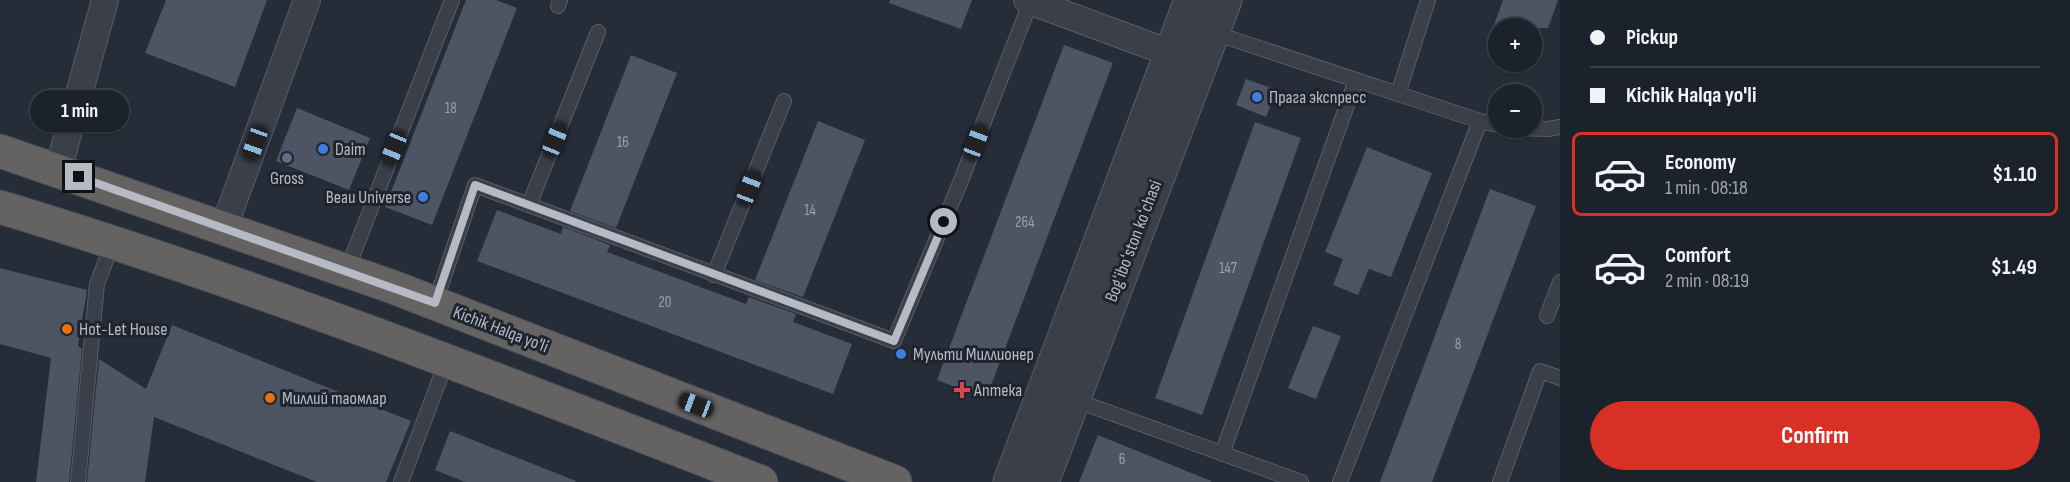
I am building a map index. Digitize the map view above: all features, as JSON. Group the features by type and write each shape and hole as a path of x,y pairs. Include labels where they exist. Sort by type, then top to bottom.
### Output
{"highway":[{"name":"Kichik Halqa yo'li","path":"0,151 346,270 895,482"},
{"path":"41,220 58,170"},
{"path":"0,207 113,242 447,360 761,482"}],"street":[{"path":"58,170 105,0"},
{"path":"224,227 307,0"},
{"name":"Bogʻiboʻston koʻchasi","path":"1010,482 1059,394 1186,58 1196,18 1225,0"},
{"path":"1029,1 1186,58"},
{"name":"Bogʻiboʻston koʻchasi","path":"1042,482 1059,394"}],"lane":[{"path":"346,270 452,0"},
{"path":"1398,94 1428,0"},
{"path":"435,303 475,185 894,341 960,183 1029,1"},
{"path":"1196,18 1356,80 1488,123"},
{"path":"528,204 598,32"},
{"path":"1222,454 1356,80"},
{"path":"714,275 784,101"},
{"path":"1340,482 1480,121"},
{"path":"1542,129 1560,127"},
{"path":"78,482 97,284 113,242"},
{"path":"1547,315 1560,282"},
{"path":"401,482 447,360"},
{"path":"1500,482 1540,371 1560,378"},
{"path":"1059,394 1301,482"}],"building":[{"path":"166,0 267,0 235,87 145,53"},
{"path":"466,0 496,0 517,8 432,225 385,207"},
{"path":"890,0 972,0 961,29 889,3"},
{"path":"1503,0 1558,0 1548,28 1542,28 1542,18 1497,18"},
{"path":"1064,45 1113,63 986,399 937,380"},
{"path":"631,55 677,73 616,228 570,211"},
{"path":"1246,79 1277,90 1266,117 1236,105"},
{"path":"297,108 370,138 349,190 276,161"},
{"path":"818,121 865,140 803,297 755,280"},
{"path":"1255,122 1301,138 1202,415 1155,398"},
{"path":"1367,147 1432,173 1391,277 1369,269 1358,295 1333,285 1343,259 1325,252"},
{"path":"1490,189 1536,206 1432,482 1380,482"},
{"path":"497,210 561,234 563,227 610,245 607,252 746,304 749,297 796,314 793,322 852,344 833,394 477,261"},
{"path":"0,268 87,290 78,346 82,349 69,482 36,482 51,358 0,344"},
{"path":"172,325 411,421 386,482 317,482 154,417 145,482 87,482 99,359 146,389"},
{"path":"1313,326 1341,336 1316,399 1288,388"},
{"path":"450,431 576,481 465,482 435,470"},
{"path":"1098,435 1211,481 1211,482 1079,482"}],"place":[{"name":"Прага экспресс","path":"1257,97"},
{"name":"Daim","path":"323,149"},
{"name":"Gross","path":"287,158"},
{"name":"Beau Universe","path":"423,197"},
{"name":"Hot-Let House","path":"67,329"},
{"name":"Мульти Миллионер","path":"901,354"},
{"name":"Аптека","path":"962,390"},
{"name":"Миллий таомлар","path":"270,398"}],"route":[{"path":"79,177 435,303 475,185 894,341 944,222"}]}
